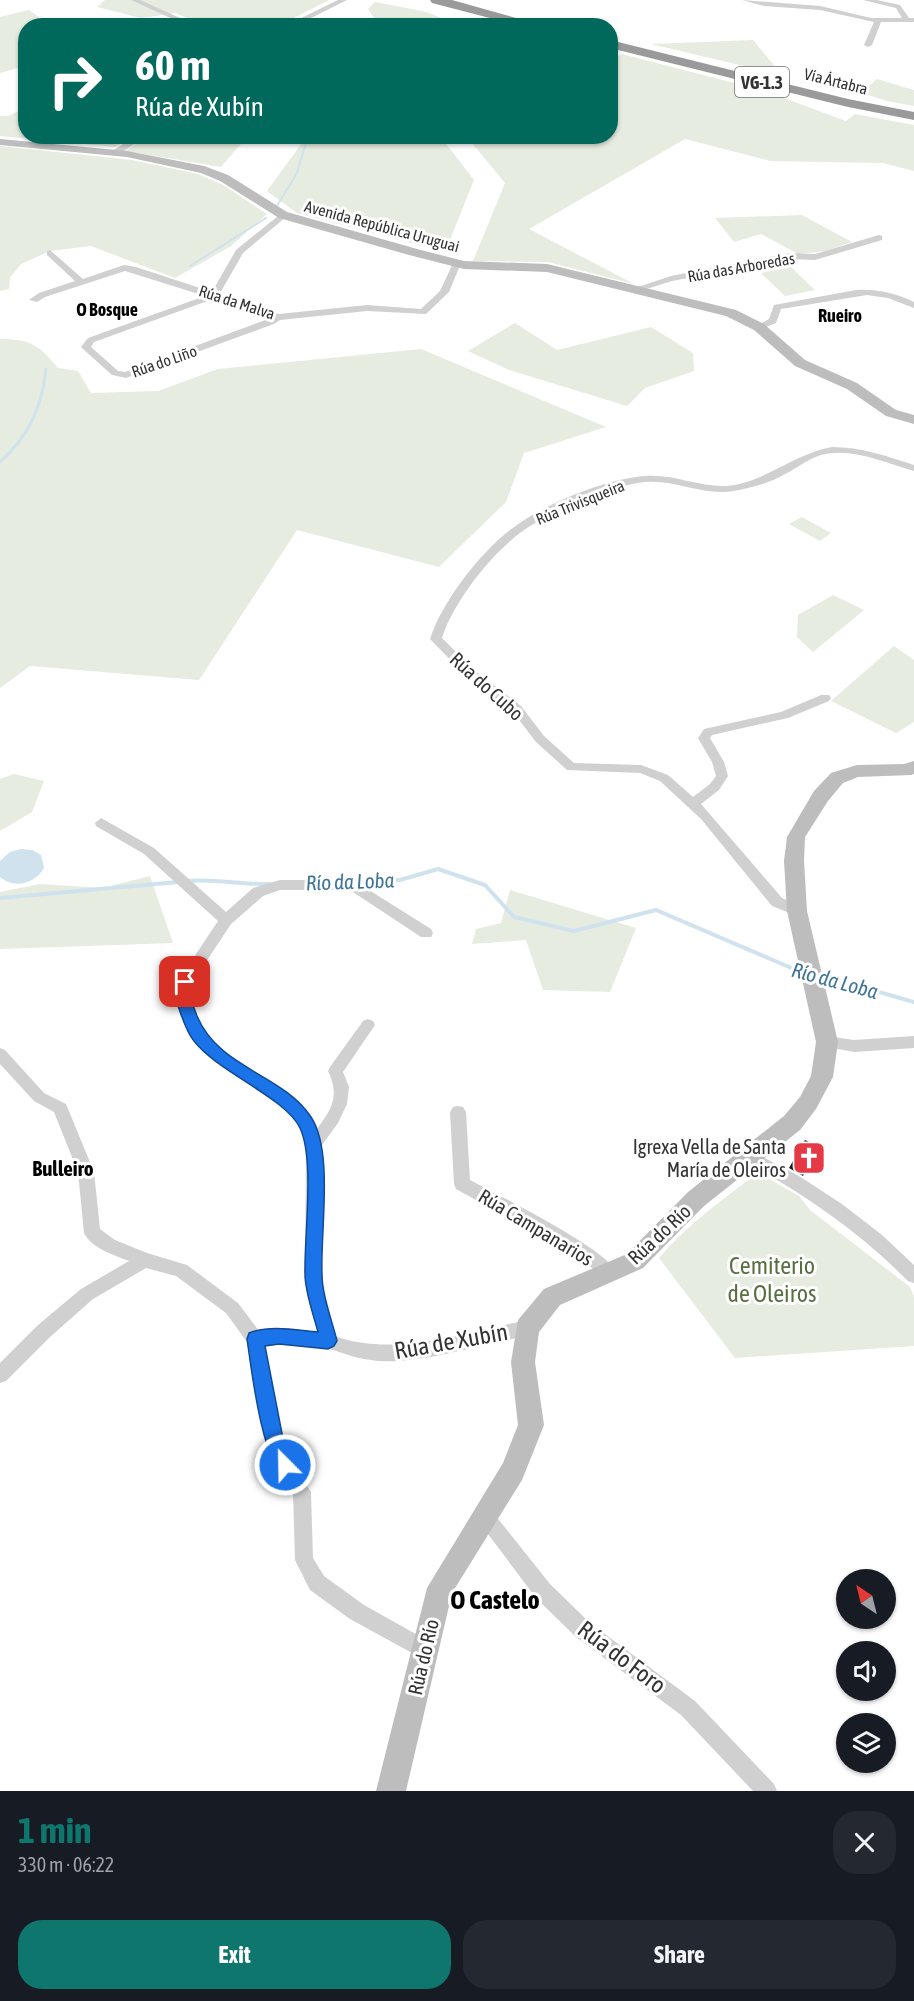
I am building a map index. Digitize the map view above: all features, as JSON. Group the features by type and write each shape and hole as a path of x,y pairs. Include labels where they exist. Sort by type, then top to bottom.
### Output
{"highway":[{"path":"437,0 507,18"},
{"name":"Vía Ártabra","path":"618,46 848,103 914,116"}],"street":[{"path":"134,0 176,18"},
{"path":"305,18 344,0"},
{"path":"745,0 764,4 820,8 878,20 910,20"},
{"path":"866,0 898,6 910,20"},
{"path":"868,45 878,20"},
{"name":"Avenida República Uruguai","path":"0,142 18,144"},
{"name":"Avenida República Uruguai","path":"21,144 115,153 215,174 284,215 457,263 547,268 731,313 759,327 800,363 852,386 891,413 914,420"},
{"path":"115,153 129,144"},
{"path":"214,294 239,252 284,215"},
{"name":"Rúa das Arboredas","path":"637,289 671,279 790,256 815,257 879,238"},
{"path":"50,253 81,282"},
{"name":"Rúa da Malva","path":"34,300 124,268 214,294 278,317 367,308 423,312 444,292 457,263"},
{"path":"759,327 773,321 777,307 819,301 848,292 898,297 914,304"},
{"name":"Rúa do Liño","path":"214,294 91,340 86,347 115,373 126,375 272,322 278,317"},
{"name":"Rúa Trivisqueira","path":"436,639 438,627 465,587 512,534 535,519 610,488 641,479 662,478 706,488 734,488 782,472 822,451 862,453 914,468"},
{"name":"Rúa do Cubo","path":"436,639 468,670 518,709 540,740 571,766 641,769 664,778 693,804 777,902 797,911"},
{"path":"693,804 720,783 723,776 721,766 704,738 708,732 784,715 825,698"},
{"name":"Rúa do Río","path":"391,1791 423,1649 440,1588 513,1471 531,1425 523,1362 527,1328 552,1297 635,1261 696,1199 792,1123 808,1103 822,1077 827,1042 797,911 794,861 796,837 821,796 837,778 857,771 905,770 914,767"},
{"path":"101,823 149,851 226,920"},
{"path":"328,1341 313,1276 314,1143 305,1122 293,1107 220,1058 198,1036 181,995 185,982 226,920 258,892 280,885 353,885 426,933"},
{"path":"314,1143 327,1126 339,1102 343,1088 335,1071 368,1025"},
{"path":"827,1042 854,1046 914,1042"},
{"path":"0,1054 39,1097 62,1108 64,1123 86,1172 92,1233 109,1245 145,1260 181,1270 232,1308 255,1339 276,1452 302,1492 304,1560 317,1583 357,1612 423,1649"},
{"name":"Rúa Campanarios","path":"458,1113 462,1184 588,1254 609,1273"},
{"path":"748,1156 790,1178 850,1218 914,1276"},
{"path":"0,1375 44,1331 87,1294 145,1260"},
{"name":"Rúa de Xubín","path":"255,1339 279,1336 328,1341 352,1350 380,1353 402,1352 527,1328"},
{"name":"Rúa do Foro","path":"485,1516 543,1591 583,1630 688,1708 767,1791"}],"green space":[{"path":"105,0 329,0 294,18 188,18 175,13 141,18 97,7"},
{"path":"375,2 427,12 441,18 374,18 368,9"},
{"path":"29,10 40,18 18,18 18,68 0,73 0,17"},
{"path":"753,40 782,75 651,44"},
{"path":"622,54 765,91 846,121 855,114 914,125 914,171 883,163 771,161 685,139 529,229 634,284 548,262 473,261 505,183 473,144 618,144 618,56"},
{"path":"877,79 914,90 914,106 887,101 840,86 837,80 869,86"},
{"path":"18,111 18,138 0,136 0,116 8,116"},
{"path":"84,144 120,144 115,147"},
{"path":"136,144 241,144 221,167 125,151"},
{"path":"301,144 446,144 474,180 445,252 297,213 267,191"},
{"path":"0,146 132,160 198,174 223,185 267,214 231,246 175,278 91,246 50,251 21,264 10,278 9,289 0,291"},
{"path":"802,215 852,242 826,251 798,254 761,234 734,242 715,218"},
{"path":"791,267 815,290 785,296 761,273"},
{"path":"515,323 557,350 651,327 693,353 694,371 645,388 627,406 509,370 468,351"},
{"path":"0,339 27,342 45,354 58,368 78,371 91,393 158,391 218,369 421,349 606,427 524,453 506,502 439,567 297,530 199,680 30,666 0,688"},
{"path":"802,517 831,533 820,541 789,524"},
{"path":"833,595 864,610 813,652 797,637 798,615"},
{"path":"894,646 914,660 914,722 896,733 831,701"},
{"path":"14,774 44,781 32,812 0,831 0,779"},
{"path":"150,876 173,943 0,949 0,892 40,884 102,888"},
{"path":"510,890 636,928 610,992 543,990 526,940 472,944 476,929 501,923"},
{"name":"Cemiterio de Oleiros","path":"758,1173 799,1196 810,1210 910,1287 914,1297 914,1346 735,1358 659,1258 693,1223"}],"water":[{"path":"21,849 32,850 41,855 44,868 30,881 18,884 6,881 0,877 0,861 10,852"}],"building":[{"name":"Igrexa Vella de Santa María de Oleiros","path":"805,1140 818,1146 815,1150 825,1155 820,1164 811,1160 803,1176 789,1168"}],"waterway":[{"path":"277,206 297,173 306,144"},
{"path":"190,266 266,218"},
{"path":"0,462 19,442 32,420 41,396 46,369"},
{"name":"Río da Loba","path":"349,880 400,880 438,869 485,885 514,917 574,931 656,910 803,973"},
{"name":"Río da Loba","path":"185,881 270,884"},
{"name":"Río da Loba","path":"0,898 178,882"},
{"name":"Río da Loba","path":"820,975 914,1002"}],"place":[{"name":"Igrexa Vella de Santa María de Oleiros","path":"809,1158"}],"district":[{"name":"O Bosque","path":"107,309"},
{"name":"Rueiro","path":"840,315"},
{"name":"Bulleiro","path":"63,1168"},
{"name":"O Castelo","path":"495,1600"}],"route":[{"path":"185,982 181,995 198,1036 220,1058 293,1107 305,1122 314,1143 313,1276 328,1341 279,1336 255,1339 276,1452 285,1465"}]}
